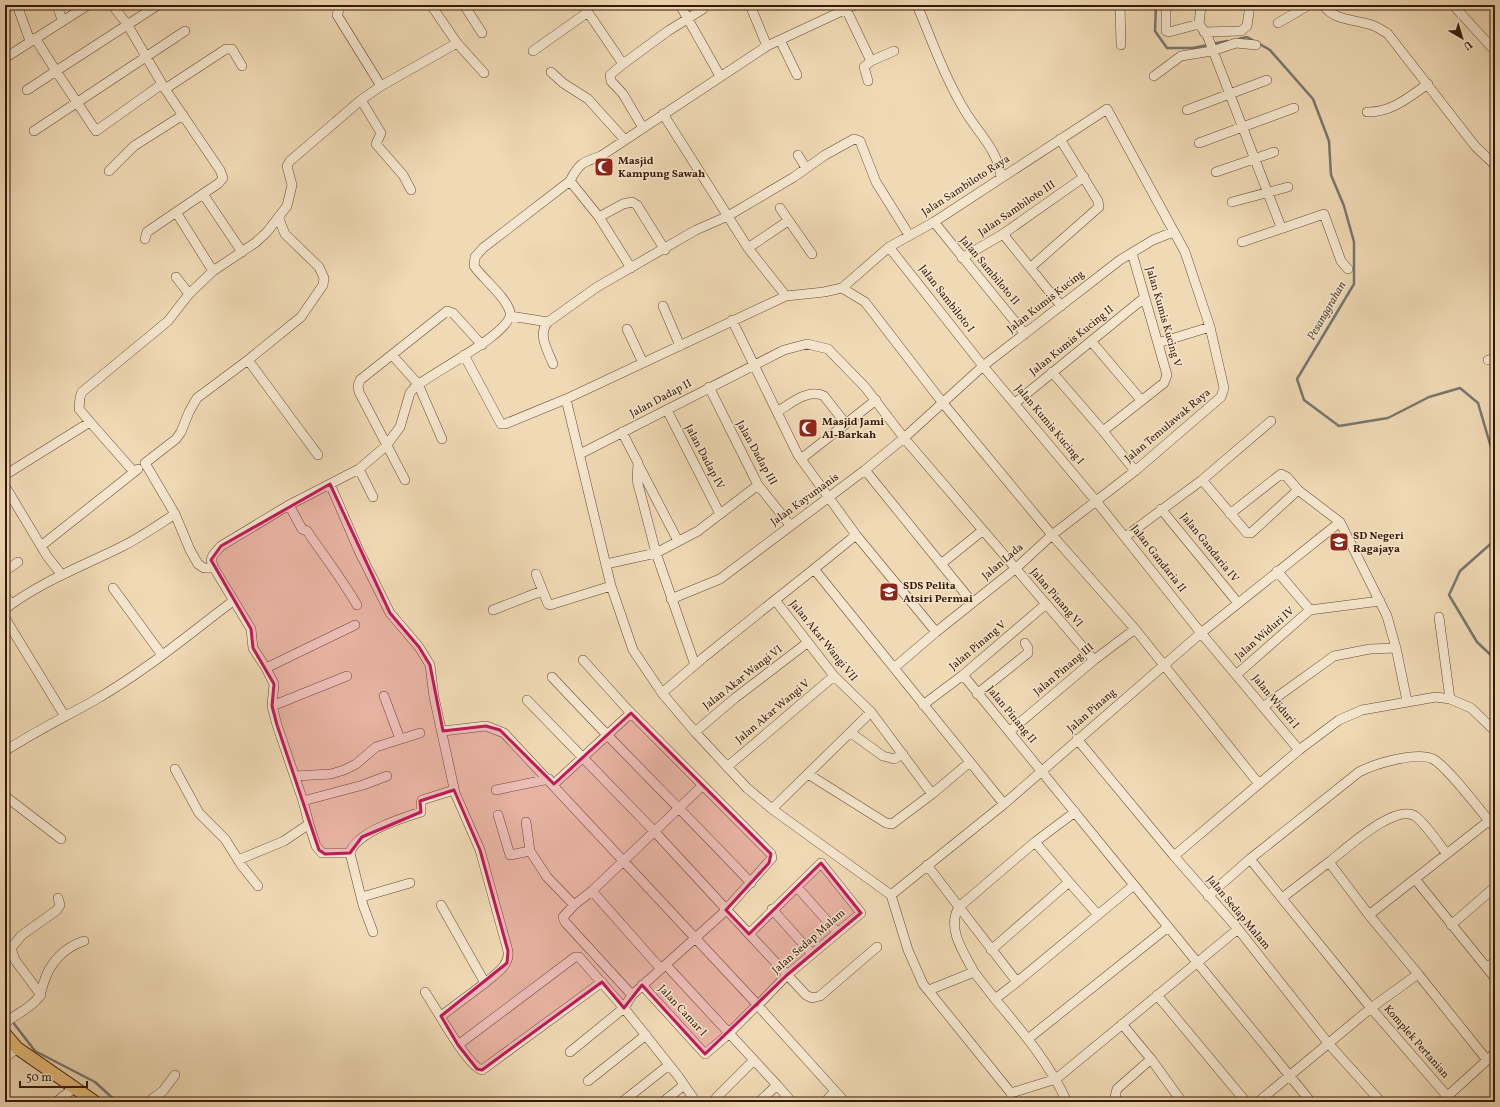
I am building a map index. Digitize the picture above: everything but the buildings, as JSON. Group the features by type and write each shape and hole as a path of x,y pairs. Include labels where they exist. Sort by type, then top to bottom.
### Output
{"main road":[{"path":"5,1034 16,1048 95,1102"}],"street":[{"path":"17,5 33,40 56,71 96,131 163,87 226,49 232,49 242,66"},
{"path":"57,5 62,20"},
{"path":"5,58 62,20 88,5"},
{"path":"112,5 126,24 163,87 223,178 219,183 147,232 145,239"},
{"path":"26,90 126,24 158,5"},
{"path":"341,5 337,15 381,86"},
{"path":"431,5 457,43 484,73"},
{"path":"464,5 482,33"},
{"path":"680,5 720,76"},
{"path":"750,5 767,46"},
{"path":"510,316 506,306 474,266 475,257 483,248 570,181 577,167 584,162 601,156 767,46 855,5"},
{"path":"917,5 945,72 966,112 992,148 1001,178"},
{"path":"1120,5 1121,45"},
{"path":"1166,5 1166,31 1168,32 1199,24"},
{"path":"1201,5 1199,24 1206,34 1212,48 1281,227"},
{"path":"1206,34 1241,31 1247,26 1250,5"},
{"path":"1278,23 1309,5"},
{"path":"1323,5 1327,12 1370,24 1388,34 1475,146 1495,165"},
{"path":"1453,5 1495,51"},
{"path":"533,51 586,9 623,64"},
{"path":"644,128 622,94 611,81 610,76 623,64 703,9"},
{"path":"846,9 871,61"},
{"path":"34,131 185,31"},
{"path":"780,40 797,75"},
{"path":"134,472 79,409 82,392 168,320 189,294 213,270 255,243 279,219 287,206 292,185 287,166 290,161 361,100 381,86 457,43"},
{"path":"1154,76 1181,56 1212,48 1236,44 1256,45"},
{"path":"868,81 864,67 871,61 894,51"},
{"path":"551,72 588,99 625,140"},
{"path":"1187,110 1267,80"},
{"path":"1367,112 1380,112 1393,107 1428,84"},
{"path":"361,100 380,133 376,144 403,175 411,190"},
{"path":"1199,143 1294,108"},
{"name":"Jalan Sambiloto Raya","path":"842,288 890,248 909,235 934,222 1060,138 1107,109"},
{"name":"Jalan Temulawak Raya","path":"1052,535 1134,471 1221,397 1224,392 1210,327 1185,252 1173,232 1154,191 1107,109"},
{"path":"663,114 748,248 786,296"},
{"path":"109,171 134,146 183,116"},
{"path":"1031,267 1099,207 1084,177 1060,138"},
{"path":"554,364 545,346 543,334 543,328 548,322 597,286 665,250 696,230 728,216 825,155 858,139 876,182 909,235"},
{"path":"1216,172 1274,152"},
{"path":"798,155 806,168"},
{"name":"Jalan Sambiloto III","path":"962,258 1003,234 1084,177"},
{"path":"570,181 599,217 631,268"},
{"path":"1232,202 1267,194 1288,187"},
{"path":"203,194 242,252"},
{"path":"599,217 623,204 632,202 637,206 665,250"},
{"path":"780,208 812,254"},
{"path":"176,212 213,270"},
{"path":"1242,242 1281,227 1324,214 1341,260 1348,269"},
{"path":"40,546 176,439 181,432 189,412 198,398 301,317 323,285 324,278 319,267 285,234 279,219"},
{"path":"748,248 788,221"},
{"name":"Jalan Sambiloto II","path":"934,222 1025,334"},
{"name":"Jalan Kumis Kucing","path":"942,402 983,366 1132,253 1153,240 1173,232"},
{"path":"1003,234 1061,306"},
{"name":"Jalan Sambiloto I","path":"890,248 983,366"},
{"name":"Jalan Kumis Kucing V","path":"1103,431 1167,379 1132,253"},
{"path":"176,277 189,294"},
{"path":"464,355 501,424 505,424 566,399 786,296 824,292 842,288 865,302 942,402 1052,535 1135,629 1160,667 1259,784"},
{"name":"Jalan Kumis Kucing II","path":"1015,402 1144,298"},
{"path":"663,306 680,346"},
{"path":"405,480 386,446 358,386 360,380 447,311 453,313 482,345"},
{"path":"510,316 548,322"},
{"path":"350,853 322,852 316,846 272,706 274,684 253,648 251,629 233,601 211,560 213,555 221,546 289,505 359,469 386,446 400,427 410,393 418,384 482,345 504,326 510,316"},
{"path":"732,320 801,459 856,535 936,632"},
{"path":"1158,343 1210,327"},
{"path":"627,329 643,363"},
{"path":"1091,341 1141,400"},
{"name":"Jalan Dadap II","path":"580,454 784,350 807,344 828,349 865,387 904,438"},
{"path":"392,355 418,384 442,439"},
{"path":"248,360 318,455"},
{"name":"Jalan Kumis Kucing I","path":"983,366 1015,402 1096,501"},
{"path":"1052,372 1103,431 1134,471"},
{"name":"Jalan Dadap III","path":"709,387 758,485 790,525"},
{"path":"777,412 804,395 820,394 824,396 846,424"},
{"path":"566,399 610,586 633,650 662,693 695,732 747,788 772,809 891,895 908,950 923,984 1012,1097 1056,1079 1238,929"},
{"path":"801,459 876,400"},
{"name":"Jalan Kayumanis","path":"671,599 720,579 790,525 866,470 904,438 942,402"},
{"name":"Jalan Dadap IV","path":"667,410 720,514"},
{"path":"1125,537 1202,480 1271,421"},
{"path":"5,475 90,422"},
{"path":"622,432 678,541"},
{"name":"Jalan Pinang VI","path":"904,438 982,531 1094,660"},
{"path":"145,463 175,514 190,550 198,564 204,568 214,568"},
{"path":"638,463 637,480 656,553 695,665"},
{"path":"359,469 373,497"},
{"path":"866,470 972,602"},
{"path":"1230,514 1279,476 1284,475 1298,490 1340,522 1387,616 1396,648 1407,701"},
{"path":"1202,480 1247,533 1249,533 1298,490"},
{"path":"330,484 390,613 418,645 430,665 434,697 443,730 454,790 480,850 508,951 509,958 507,963 485,983 441,1016"},
{"path":"606,564 656,553 698,531 758,485"},
{"path":"5,486 53,567 61,574"},
{"name":"Jalan Gandaria II","path":"1096,501 1201,633"},
{"path":"289,505 302,529 307,531 335,573 342,579 357,605"},
{"name":"Jalan Gandaria IV","path":"1161,509 1238,603"},
{"path":"5,596 8,607 33,590 61,574 131,542 175,514"},
{"name":"Jalan Pinang","path":"1041,771 1160,667 1340,522"},
{"path":"941,564 982,531"},
{"name":"Jalan Akar Wangi VII","path":"662,693 856,535"},
{"name":"Jalan Lada","path":"894,668 972,602 1015,569 1052,535"},
{"path":"5,571 18,562"},
{"path":"814,569 1004,804"},
{"path":"1277,572 1310,610"},
{"path":"536,574 548,604 552,605 610,586"},
{"path":"112,588 162,655"},
{"path":"493,610 542,591"},
{"name":"Jalan Akar Wangi VII","path":"775,600 834,676 871,712 932,794"},
{"path":"5,751 64,715 94,700 162,655 233,601"},
{"name":"Jalan Widuri IV","path":"1236,675 1310,610 1380,602"},
{"name":"Jalan Pinang V","path":"923,705 963,675 1046,604"},
{"path":"1439,617 1450,699"},
{"path":"5,618 64,715"},
{"path":"266,668 355,625"},
{"name":"Jalan Pinang III","path":"1010,731 1094,660 1135,629"},
{"name":"Jalan Widuri I","path":"1201,633 1299,750"},
{"name":"Jalan Akar Wangi VI","path":"695,732 735,698 807,643"},
{"path":"977,694 1028,653 1028,648 1025,643"},
{"path":"1263,706 1334,656 1370,649 1396,648"},
{"path":"570,1052 624,1008 632,995 642,985 726,910 772,858 771,854 631,713 583,660"},
{"name":"Jalan Pinang II","path":"963,675 1311,1102"},
{"path":"272,706 347,676"},
{"name":"Jalan Akar Wangi V","path":"727,767 834,676"},
{"path":"552,677 607,736 679,807 751,883"},
{"path":"384,696 400,739"},
{"path":"1174,856 1299,750 1339,720 1362,710 1436,697 1450,699 1471,708 1495,731"},
{"path":"527,700 582,759 654,832 788,975 812,998 820,996 876,947"},
{"path":"772,809 871,712"},
{"path":"496,790 551,782 582,759 631,713"},
{"path":"443,730 486,726 500,730 551,782 694,938 758,1005 845,1102"},
{"path":"295,776 331,774 344,770 356,764 376,748 420,732"},
{"path":"851,733 883,756 894,759 903,754"},
{"name":"Jalan Sedap Malam","path":"1077,739 1174,856 1238,929 1328,1043 1380,1102"},
{"path":"1208,896 1250,859 1359,772 1378,763 1427,757 1434,760 1445,769 1493,822 1447,854 1369,915"},
{"path":"808,774 886,823 897,821 970,762"},
{"path":"175,770 199,813 225,839 238,860 258,886"},
{"path":"891,895 1004,804 1041,771"},
{"path":"303,801 363,785 387,776"},
{"path":"632,995 564,922 563,917 574,905 624,862 702,786"},
{"path":"373,932 350,853 351,848 362,837 376,829 421,812 421,803 423,800 454,790"},
{"path":"5,796 61,839"},
{"path":"1067,1102 1056,1079 1028,1039 974,972 960,946 953,923 955,914 959,907 1036,842 1075,812"},
{"path":"1282,898 1383,821 1401,813 1415,816 1447,854"},
{"path":"498,815 510,855 530,851"},
{"path":"526,822 530,851 547,877 574,905"},
{"path":"238,860 284,841 309,824"},
{"path":"1036,842 1098,915"},
{"path":"1250,859 1371,1008 1418,974"},
{"path":"1329,862 1369,915 1487,1060"},
{"name":"Jalan Sedap Malam","path":"704,1053 708,1052 728,1034 788,975 861,913 821,863 797,887"},
{"path":"927,865 1016,982"},
{"path":"1415,879 1495,978"},
{"path":"362,897 410,882"},
{"path":"991,950 1069,882"},
{"path":"996,999 1134,885"},
{"path":"749,934 772,909 797,887 837,932"},
{"path":"1451,925 1495,887"},
{"path":"592,891 792,1102"},
{"path":"41,995 15,960 11,948 22,935 57,910 60,905 58,898"},
{"path":"441,905 485,983"},
{"path":"772,909 812,954"},
{"path":"1028,1039 1168,927"},
{"path":"9,1020 26,1009 41,995 47,975 59,956 68,947 84,941"},
{"path":"458,1045 575,957 582,959 624,1008 684,1084 696,1102"},
{"path":"1487,968 1495,961"},
{"path":"929,990 974,972"},
{"path":"425,992 458,1045 477,1069 482,1070 602,982"},
{"name":"Jalan Camar I","path":"642,985 704,1053"},
{"path":"1157,995 1246,1102"},
{"name":"Komplek Pertanian","path":"1258,1102 1371,1008 1444,1099"},
{"path":"1122,1024 1151,1059 1182,1102"},
{"path":"588,1081 646,1035"},
{"path":"5,1058 16,1048"},
{"path":"1444,1099 1495,1052"},
{"path":"1118,1102 1115,1096 1117,1089 1151,1059"},
{"path":"716,1098 753,1061"},
{"path":"622,1102 669,1065"},
{"path":"148,1102 163,1091 175,1075"},
{"path":"664,1102 684,1084"},
{"path":"759,1102 777,1085"},
{"path":"56,1102 74,1088"},
{"path":"825,1102 835,1091"}],"highlighted area":[{"path":"330,484 390,613 419,647 430,665 443,731 486,726 500,730 554,784 631,713 771,854 769,863 726,910 749,934 821,863 861,913 787,975 705,1054 642,985 624,1008 602,982 482,1070 477,1069 458,1045 441,1016 507,963 508,951 480,850 454,790 420,801 421,812 362,837 350,853 325,854 319,850 277,725 272,706 274,684 253,648 251,629 211,560 221,546"}],"waterway":[{"name":"Pesanggrahan","path":"1156,5 1155,31 1167,48 1193,48 1227,41"},
{"name":"Pesanggrahan","path":"1238,39 1247,37 1254,41"},
{"name":"Pesanggrahan","path":"1258,43 1270,50 1313,99 1329,141 1331,175 1344,206 1354,242 1354,284 1297,379 1304,400 1339,426 1388,418 1429,397 1460,388 1478,403 1495,461"},
{"name":"Pesanggrahan","path":"1495,540 1460,571 1449,595 1477,642 1495,659"},
{"path":"12,1021 35,1051 95,1082 117,1102"}],"place":[{"name":"Masjid Kampung Sawah","path":"604,167"},
{"name":"Masjid Jami Al-Barkah","path":"808,428"},
{"name":"SD Negeri Ragajaya","path":"1339,542"},
{"name":"SDS Pelita Atsiri Permai","path":"889,592"}]}
